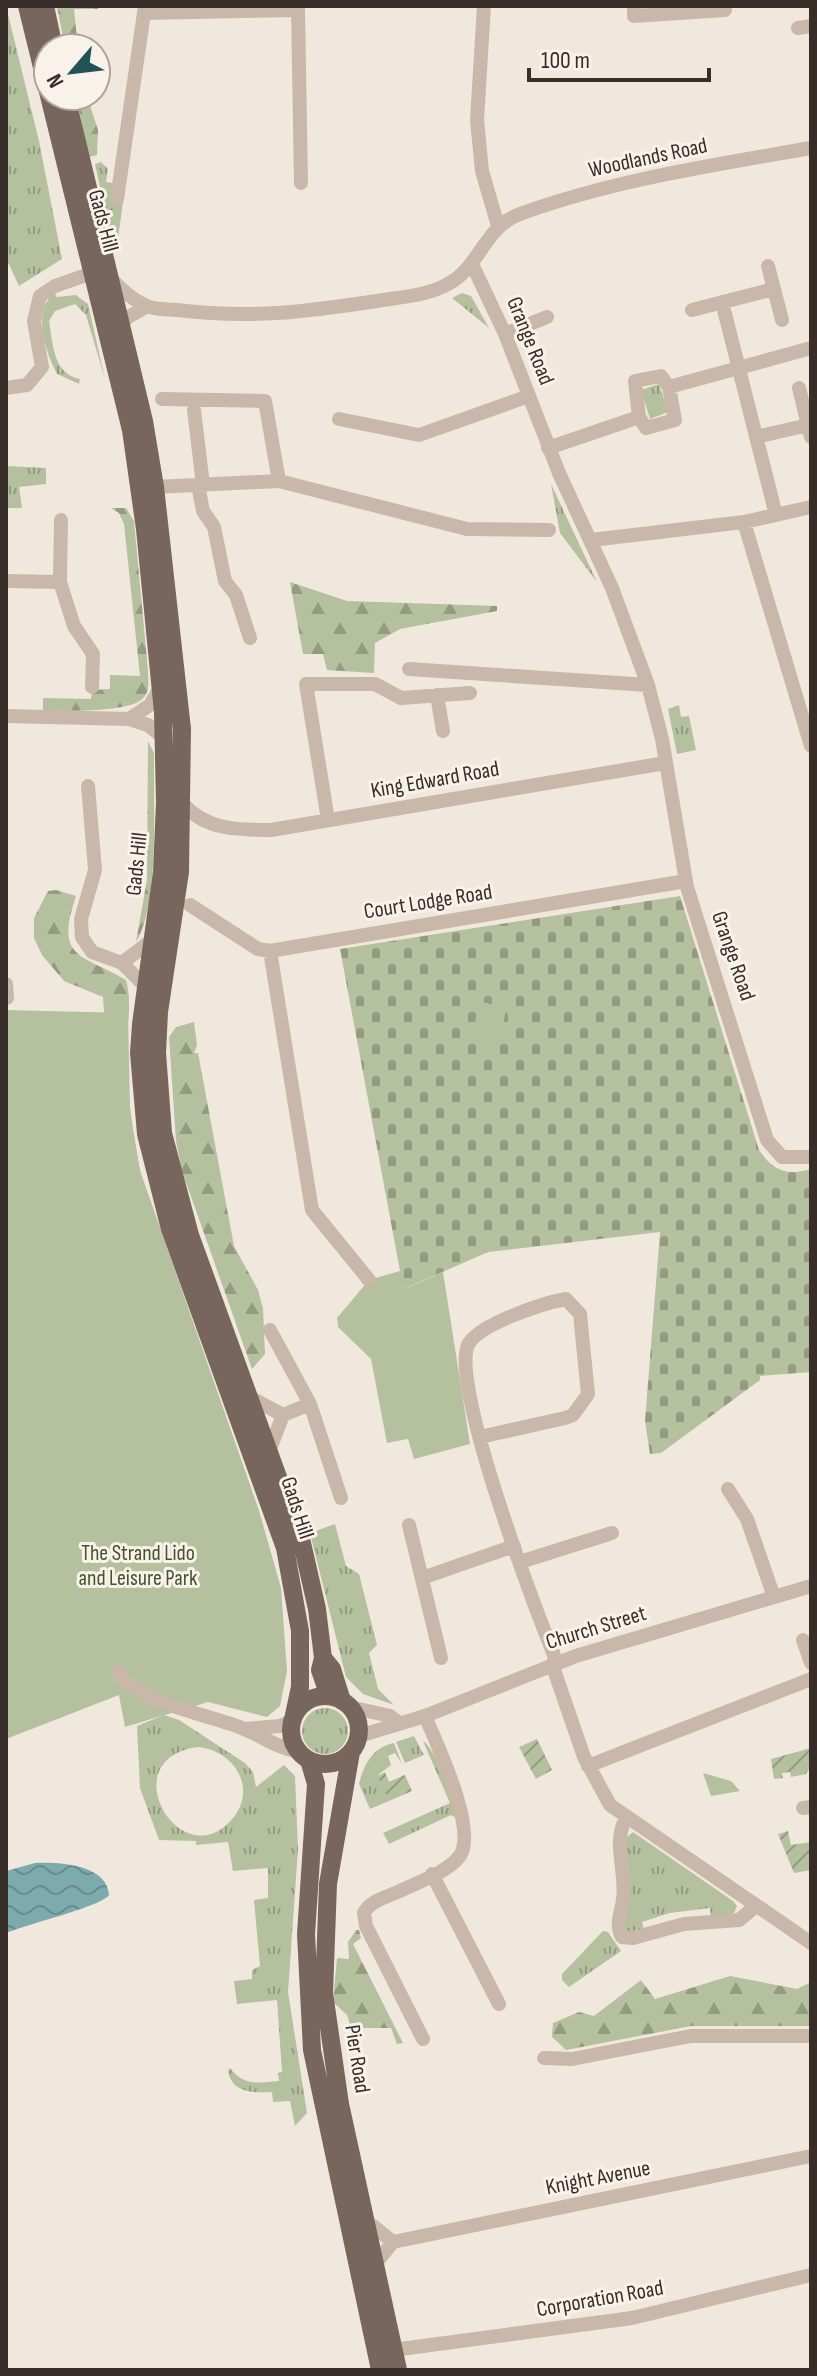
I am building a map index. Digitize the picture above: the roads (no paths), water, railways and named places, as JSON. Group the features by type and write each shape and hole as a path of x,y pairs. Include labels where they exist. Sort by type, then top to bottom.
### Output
{"main road":[{"name":"Gads Hill","path":"27,6 100,275 120,322 144,421 155,487 182,729 183,804 180,872 159,1012 158,1096 175,1184 308,1564 323,1658 332,1669 341,1701"},
{"path":"45,6 51,32"},
{"name":"Gads Hill","path":"69,112 137,459 164,738 162,872 144,985 139,1053 146,1134 170,1229 285,1548 300,1631 300,1687 293,1718"},
{"path":"312,1698 341,1701 356,1716 355,1744 332,1763 304,1756 291,1732 293,1718 312,1698"},
{"name":"Pier Road","path":"355,1744 329,1875 323,1980 331,2058 398,2370"},
{"name":"Pier Road","path":"304,1756 316,1784 306,1934 312,2050 380,2370"}],"street":[{"path":"6,388 27,385 42,367 34,312 40,296 55,286 100,275 147,306 224,315 288,315 432,291 457,279 472,264 498,226 482,171 477,120 484,6"},
{"path":"634,6 634,16 725,10"},
{"path":"117,199 144,10 298,10 301,183"},
{"name":"Woodlands Road","path":"498,226 522,213 629,182 811,148"},
{"name":"Grange Road","path":"472,264 505,334 548,448 591,540 648,685 686,881 769,1144 787,1159 811,1157"},
{"path":"768,266 782,320"},
{"path":"692,310 774,289"},
{"path":"722,302 776,515"},
{"path":"120,322 147,306"},
{"path":"505,334 547,317"},
{"path":"669,387 811,348"},
{"path":"661,376 669,387 675,420 645,428 639,417 634,381 661,376"},
{"path":"756,437 810,431 799,388"},
{"path":"339,419 419,435 529,396"},
{"path":"162,399 265,401 279,481"},
{"path":"194,410 203,511 214,527 225,581 236,595 250,638"},
{"path":"548,448 639,417"},
{"path":"155,487 279,481 467,529 549,530"},
{"path":"591,540 744,522 811,507"},
{"path":"61,520 60,582 74,626 93,654 92,687"},
{"path":"744,522 811,746"},
{"path":"6,581 60,582"},
{"path":"409,669 648,685"},
{"path":"328,820 306,684 375,684 401,698 470,693"},
{"path":"129,719 151,704 160,688"},
{"path":"437,695 443,731"},
{"path":"6,716 129,719 146,724 164,738"},
{"name":"King Edward Road","path":"181,839 211,825 271,830 665,763"},
{"path":"88,786 95,870 81,919 81,933 92,952 122,963 144,985"},
{"path":"183,804 194,816 211,825"},
{"name":"Court Lodge Road","path":"270,951 686,881"},
{"path":"190,905 258,949 270,951 312,1210 369,1280"},
{"path":"122,963 152,940"},
{"path":"6,984 7,998"},
{"path":"480,1437 565,1418 584,1402 588,1394 580,1314 566,1299 538,1306 486,1329 469,1343 467,1362 480,1437 588,1766 606,1800 626,1819 811,1943"},
{"path":"270,1330 310,1404 341,1498"},
{"path":"251,1398 283,1415"},
{"path":"270,1449 283,1415 310,1404"},
{"path":"728,1489 747,1519 774,1597"},
{"path":"409,1525 441,1658"},
{"path":"520,1562 612,1533"},
{"path":"422,1578 514,1546"},
{"name":"Church Street","path":"355,1744 390,1729 398,1722 425,1716 554,1663 811,1586"},
{"path":"803,1640 811,1663"},
{"path":"118,1672 141,1692 246,1729 304,1756"},
{"path":"588,1766 811,1679"},
{"path":"341,1701 390,1716 398,1722"},
{"path":"423,2039 366,1926 364,1913 373,1902 459,1858 466,1833 455,1793 425,1716"},
{"path":"246,1729 280,1726 293,1718"},
{"path":"626,1819 619,1834 625,1878 618,1923 622,1937 633,1938 684,1924 737,1921 756,1906"},
{"path":"432,1874 499,2004"},
{"path":"544,2058 572,2059 691,2036 811,2036"},
{"name":"Knight Avenue","path":"393,2242 811,2156"},
{"path":"366,2227 373,2226 393,2242 375,2264"},
{"name":"Corporation Road","path":"393,2350 632,2318 811,2275"}],"water":[{"path":"35,1863 56,1863 91,1871 106,1885 109,1895 78,1910 6,1933 6,1871"}],"park label":[{"name":"The Strand Lido and Leisure Park","path":"138,1566"}]}
